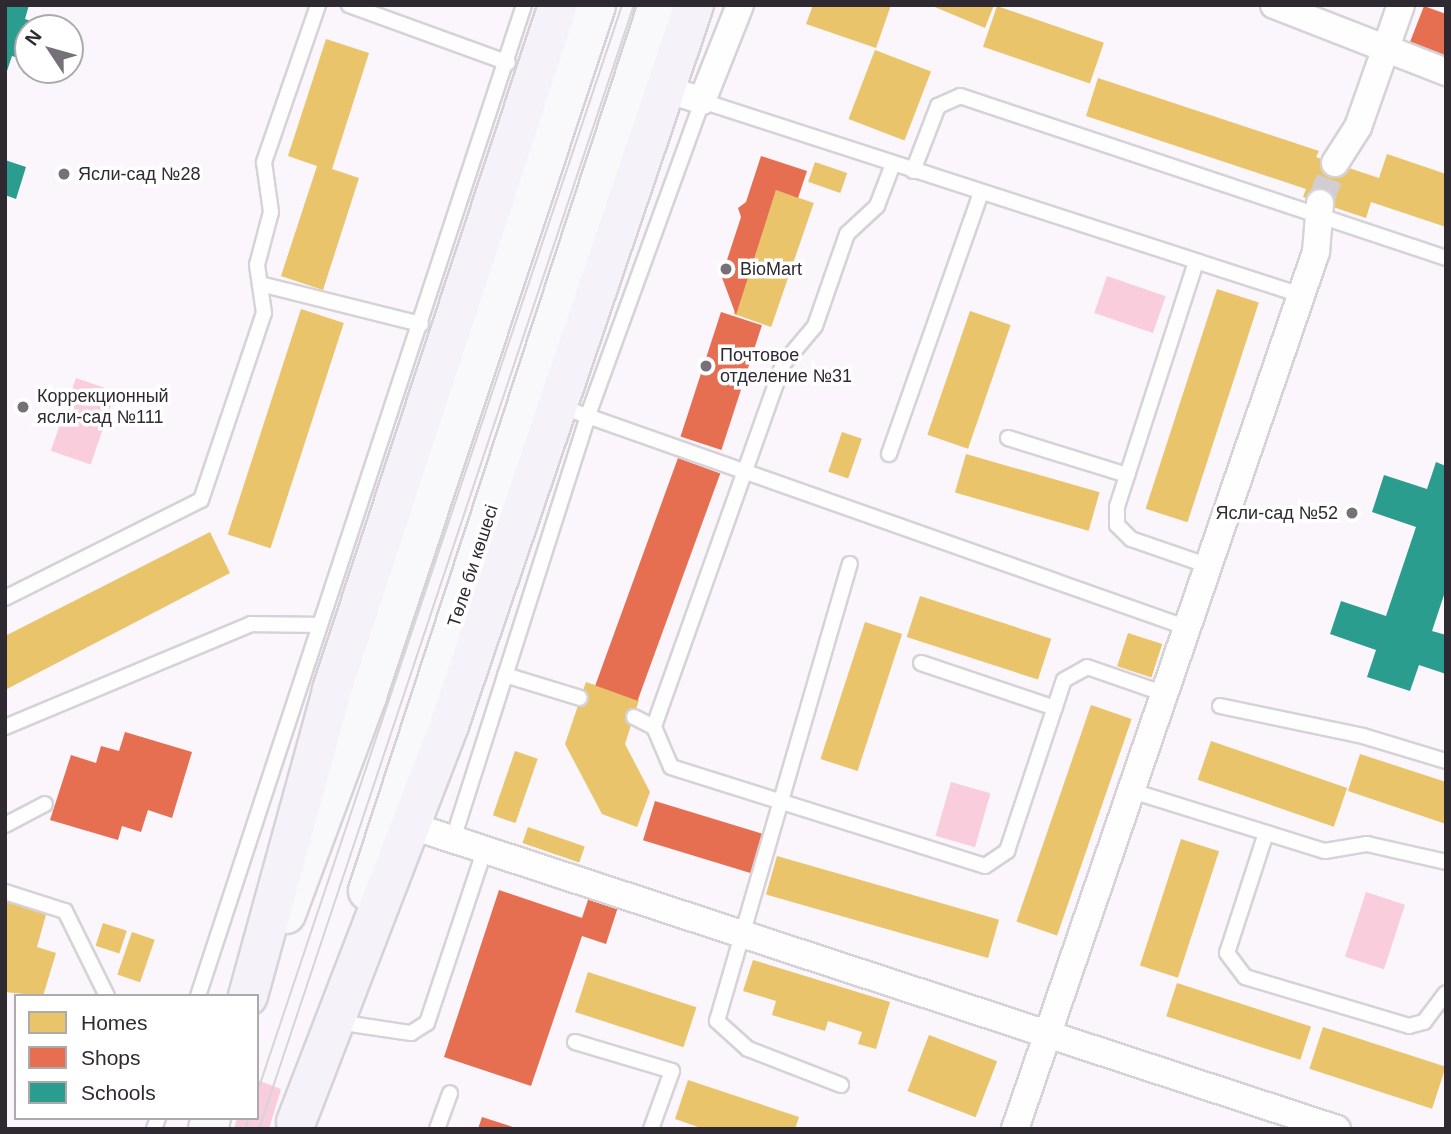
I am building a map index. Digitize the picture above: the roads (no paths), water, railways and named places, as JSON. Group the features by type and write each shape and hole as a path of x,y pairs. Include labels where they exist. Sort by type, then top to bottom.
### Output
{"main road":[{"path":"249,994 332,690 558,5"},
{"path":"256,994 367,696 596,5"},
{"name":"Төле би көшесі","path":"295,1126 401,822 424,715 658,5"},
{"path":"295,1126 335,1021 401,822 573,410 666,89 694,5"}],"street":[{"path":"666,89 702,101 740,5"},
{"path":"1274,5 1446,72"},
{"path":"1335,163 1358,127 1401,5"},
{"path":"1015,1129 1301,295 1320,210"},
{"path":"401,822 1049,1031 1337,1129"}],"lane":[{"path":"5,598 201,500 264,313 257,265 271,212 264,162 318,5"},
{"path":"349,5 508,63"},
{"path":"199,994 319,625 508,63 524,5"},
{"path":"914,171 939,106 960,96 1320,210 1446,258"},
{"path":"453,839 505,675 573,410 702,101 1301,295"},
{"path":"654,727 783,364 815,327 847,234 877,206 892,164"},
{"path":"889,454 981,193"},
{"path":"1196,262 1127,475 1117,525 1131,539 1209,566"},
{"path":"260,284 421,324"},
{"path":"573,410 746,469 1188,628"},
{"path":"1008,438 1127,475"},
{"path":"841,1085 748,1049 717,1021 742,932 784,802 850,564"},
{"path":"5,727 251,624 319,625"},
{"path":"921,663 1055,708"},
{"path":"634,717 654,727 671,767 985,866 1007,851 1064,680 1087,667 1165,694"},
{"path":"505,675 580,698"},
{"path":"1220,706 1363,736 1446,761"},
{"path":"1132,791 1325,851 1367,844 1446,862"},
{"path":"5,825 45,804"},
{"path":"1266,833 1227,953 1245,977 1409,1026 1424,1022 1446,993"},
{"path":"335,1021 411,1033 427,1023 485,849"},
{"path":"5,892 65,911 106,994"},
{"path":"575,1041 672,1071 652,1129"},
{"path":"438,1129 450,1093"}],"tunnel":[{"path":"1320,203 1335,163"}],"tram line":[{"path":"259,1087 622,5"},
{"path":"259,1129 634,5"},
{"path":"245,1129 248,1120"}],"place":[{"name":"Ясли-сад №28","path":"64,174"},
{"name":"BioMart","path":"726,269"},
{"name":"Почтовое отделение №31","path":"706,366"},
{"name":"Коррекционный ясли-сад №111","path":"23,407"},
{"name":"Ясли-сад №52","path":"1352,513"}]}
